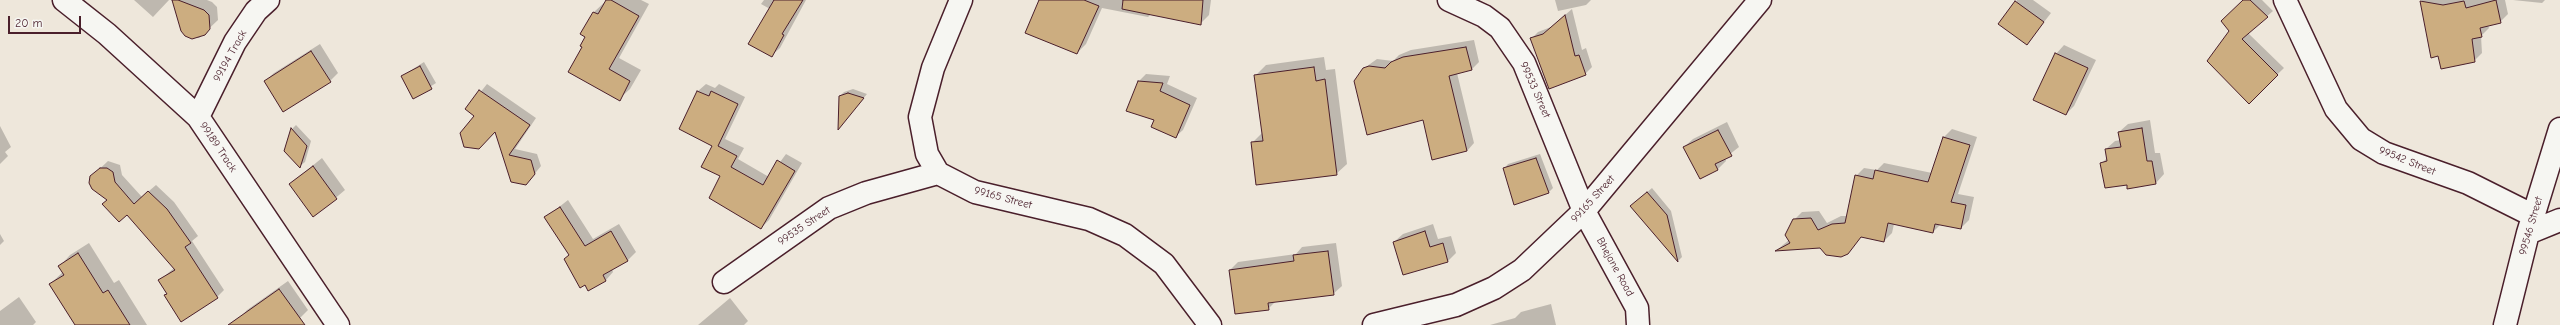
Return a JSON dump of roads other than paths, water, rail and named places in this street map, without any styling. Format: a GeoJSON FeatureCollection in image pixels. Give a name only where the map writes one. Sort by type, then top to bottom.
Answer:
{"type":"FeatureCollection","features":[{"type":"Feature","properties":{"kind":"street","name":"99189 Track"},"geometry":{"type":"LineString","coordinates":[[64,0],[107,34],[198,117],[338,325]]}},
{"type":"Feature","properties":{"kind":"street","name":"99194 Track"},"geometry":{"type":"LineString","coordinates":[[198,117],[235,42],[256,11],[268,0]]}},
{"type":"Feature","properties":{"kind":"street"},"geometry":{"type":"LineString","coordinates":[[938,173],[927,154],[920,117],[933,68],[961,0]]}},
{"type":"Feature","properties":{"kind":"street","name":"99533 Street"},"geometry":{"type":"LineString","coordinates":[[1449,0],[1484,16],[1500,28],[1524,63],[1584,211]]}},
{"type":"Feature","properties":{"kind":"street","name":"99165 Street"},"geometry":{"type":"LineString","coordinates":[[1374,325],[1456,305],[1494,288],[1522,270],[1584,211],[1760,0]]}},
{"type":"Feature","properties":{"kind":"street","name":"99542 Street"},"geometry":{"type":"LineString","coordinates":[[2285,0],[2336,109],[2361,139],[2384,153],[2468,184],[2531,225]]}},
{"type":"Feature","properties":{"kind":"street","name":"99546 Street"},"geometry":{"type":"LineString","coordinates":[[2505,325],[2531,225],[2560,129]]}},
{"type":"Feature","properties":{"kind":"street","name":"99535 Street"},"geometry":{"type":"LineString","coordinates":[[724,282],[829,208],[866,193],[907,184],[938,173]]}},
{"type":"Feature","properties":{"kind":"street","name":"99165 Street"},"geometry":{"type":"LineString","coordinates":[[938,173],[975,192],[1089,219],[1125,235],[1164,264],[1210,325]]}},
{"type":"Feature","properties":{"kind":"street","name":"Bhejane Road"},"geometry":{"type":"LineString","coordinates":[[1584,211],[1637,308],[1638,325]]}},
{"type":"Feature","properties":{"kind":"street"},"geometry":{"type":"LineString","coordinates":[[2531,225],[2560,220]]}}]}
